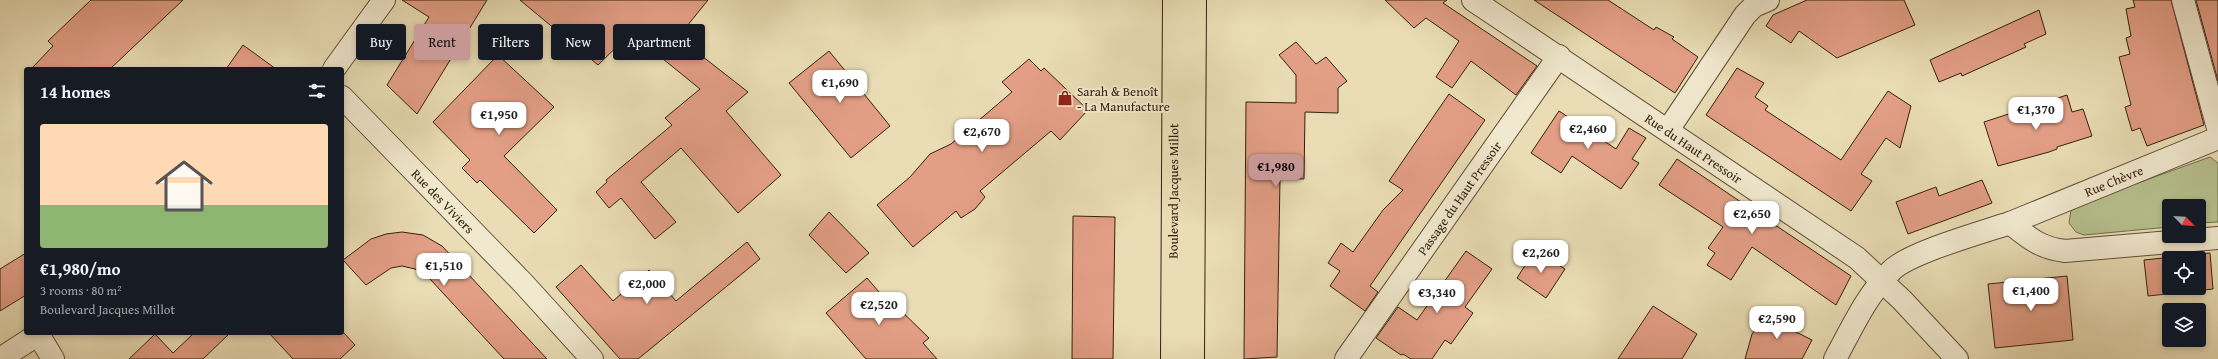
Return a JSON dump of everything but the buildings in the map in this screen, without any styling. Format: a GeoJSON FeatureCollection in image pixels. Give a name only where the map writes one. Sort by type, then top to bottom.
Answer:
{"type":"FeatureCollection","features":[{"type":"Feature","properties":{"kind":"main road","name":"Boulevard Jacques Millot"},"geometry":{"type":"LineString","coordinates":[[1172,359],[1174,0]]}},
{"type":"Feature","properties":{"kind":"main road","name":"Boulevard Jacques Millot"},"geometry":{"type":"LineString","coordinates":[[1193,359],[1195,0]]}},
{"type":"Feature","properties":{"kind":"street"},"geometry":{"type":"LineString","coordinates":[[335,67],[384,0]]}},
{"type":"Feature","properties":{"kind":"street","name":"Rue du Haut Pressoir"},"geometry":{"type":"LineString","coordinates":[[1473,0],[1490,13],[1559,56],[1857,258],[1882,281],[1957,359]]}},
{"type":"Feature","properties":{"kind":"street"},"geometry":{"type":"LineString","coordinates":[[1668,130],[1745,15],[1754,6],[1768,0]]}},
{"type":"Feature","properties":{"kind":"street"},"geometry":{"type":"LineString","coordinates":[[2183,0],[2218,128]]}},
{"type":"Feature","properties":{"kind":"street","name":"Passage du Haut Pressoir"},"geometry":{"type":"LineString","coordinates":[[1346,359],[1559,56]]}},
{"type":"Feature","properties":{"kind":"street","name":"Rue des Viviers"},"geometry":{"type":"LineString","coordinates":[[344,100],[523,283],[592,359]]}},
{"type":"Feature","properties":{"kind":"street","name":"Rue Chèvre"},"geometry":{"type":"LineString","coordinates":[[1835,359],[1868,297],[1896,266],[1919,255],[2010,223],[2218,138]]}},
{"type":"Feature","properties":{"kind":"street"},"geometry":{"type":"LineString","coordinates":[[2010,223],[2035,243],[2049,249],[2066,251],[2218,238]]}},
{"type":"Feature","properties":{"kind":"street"},"geometry":{"type":"LineString","coordinates":[[0,359],[37,335]]}},
{"type":"Feature","properties":{"kind":"street"},"geometry":{"type":"LineString","coordinates":[[40,335],[53,359]]}},
{"type":"Feature","properties":{"kind":"green space"},"geometry":{"type":"Polygon","coordinates":[[[2210,157],[2218,163],[2218,222],[2206,223],[2206,199],[2162,199],[2162,228],[2084,235],[2076,232],[2069,223],[2071,210],[2085,202],[2210,157]]]}},
{"type":"Feature","properties":{"kind":"place","name":"Sarah & Benoît - La Manufacture"},"geometry":{"type":"Point","coordinates":[1065,98]}}]}
